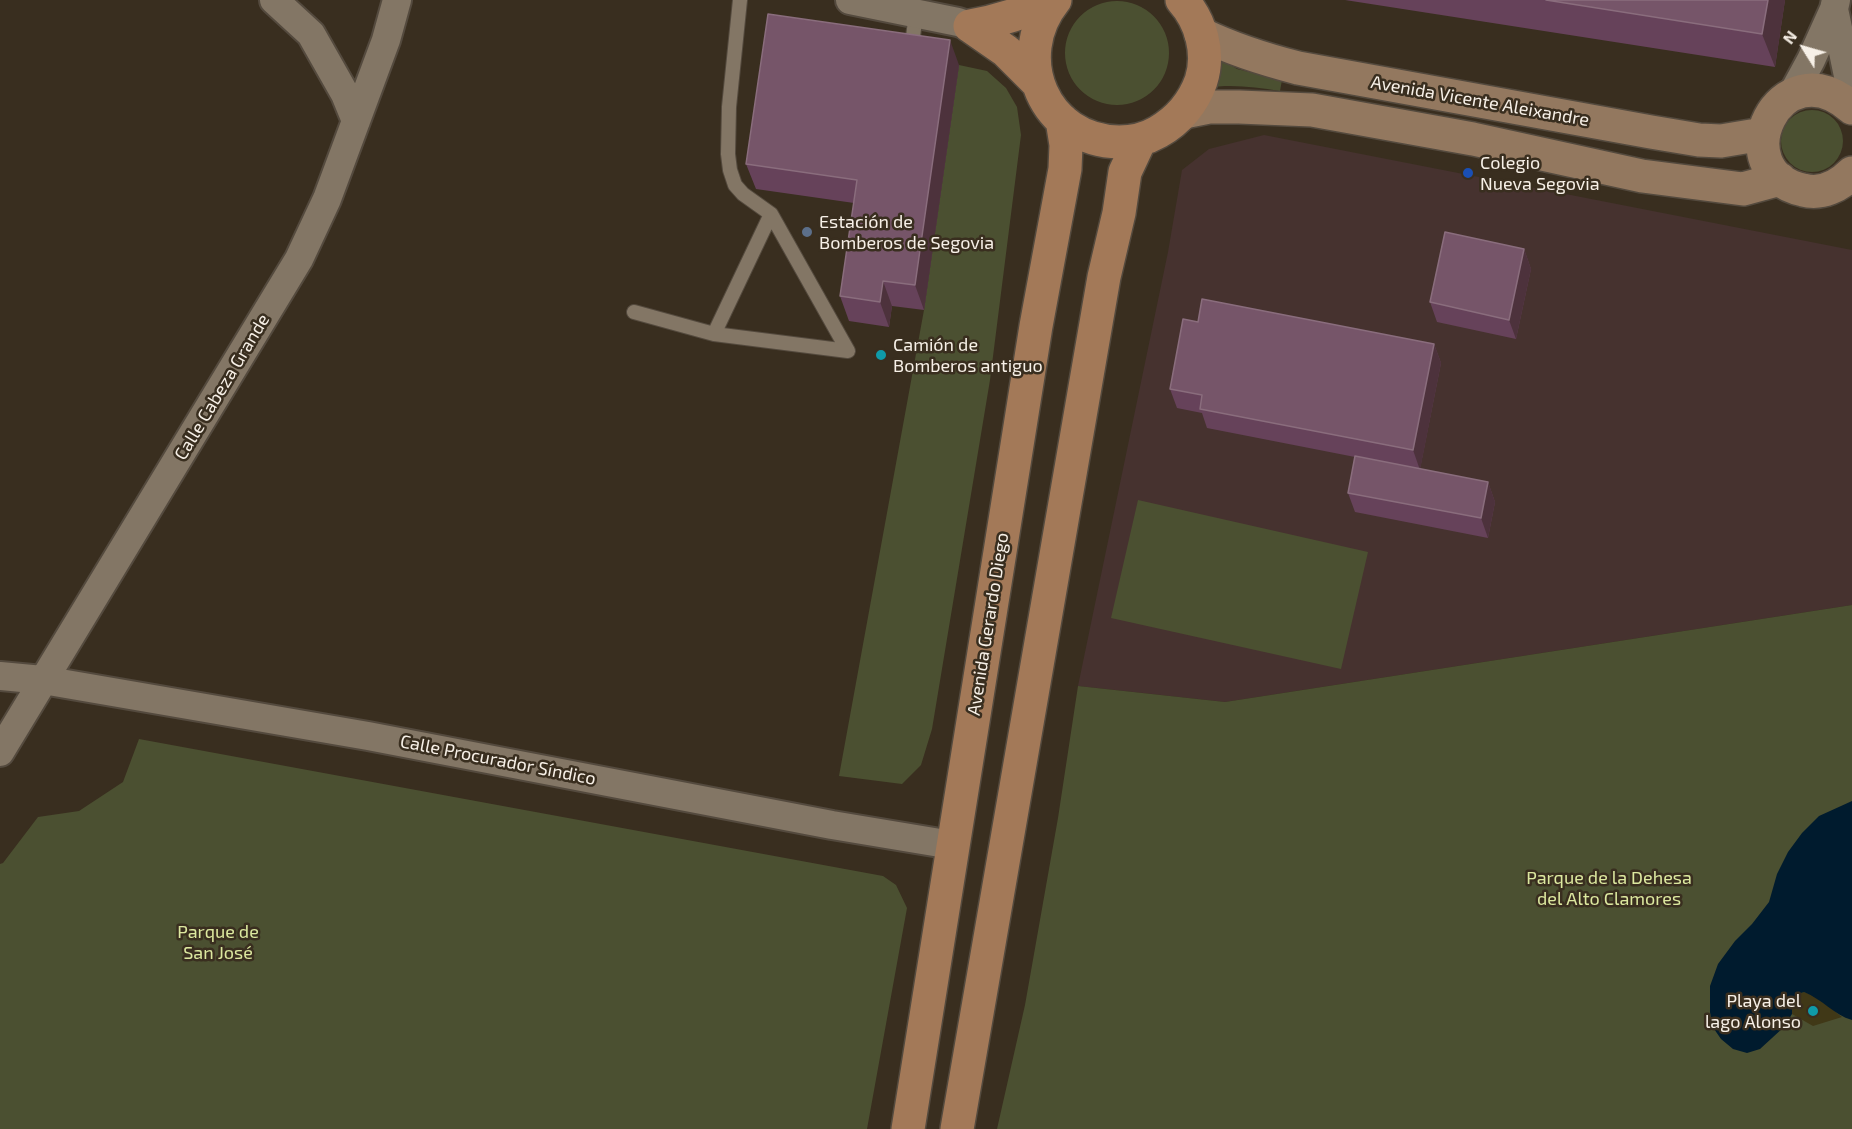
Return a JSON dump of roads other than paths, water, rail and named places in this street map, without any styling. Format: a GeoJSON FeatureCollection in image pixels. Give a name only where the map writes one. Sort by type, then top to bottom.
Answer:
{"type":"FeatureCollection","features":[{"type":"Feature","properties":{"kind":"main road"},"geometry":{"type":"LineString","coordinates":[[970,26],[1029,11],[1050,0]]}},
{"type":"Feature","properties":{"kind":"main road"},"geometry":{"type":"LineString","coordinates":[[1055,0],[1035,37],[1033,60],[1037,82],[1047,103],[1071,128],[1092,138],[1116,142],[1150,137],[1169,126],[1184,112],[1196,95],[1203,75],[1202,34],[1192,11],[1182,0]]}},
{"type":"Feature","properties":{"kind":"main road"},"geometry":{"type":"LineString","coordinates":[[970,26],[1006,51],[1037,82]]}},
{"type":"Feature","properties":{"kind":"main road","name":"Avenida Gerardo Diego"},"geometry":{"type":"LineString","coordinates":[[908,1129],[1036,326],[1065,169],[1066,146],[1062,120]]}},
{"type":"Feature","properties":{"kind":"main road"},"geometry":{"type":"LineString","coordinates":[[957,1129],[1102,287],[1119,213],[1125,172],[1140,140]]}},
{"type":"Feature","properties":{"kind":"street"},"geometry":{"type":"LineString","coordinates":[[274,0],[311,34],[345,94],[356,121]]}},
{"type":"Feature","properties":{"kind":"street","name":"Calle Cabeza Grande"},"geometry":{"type":"LineString","coordinates":[[0,752],[299,259],[327,199],[386,40],[397,0]]}},
{"type":"Feature","properties":{"kind":"street"},"geometry":{"type":"LineString","coordinates":[[850,0],[970,26]]}},
{"type":"Feature","properties":{"kind":"street"},"geometry":{"type":"LineString","coordinates":[[1792,95],[1811,60],[1835,4]]}},
{"type":"Feature","properties":{"kind":"street"},"geometry":{"type":"LineString","coordinates":[[1835,4],[1852,106]]}},
{"type":"Feature","properties":{"kind":"street","name":"Avenida Vicente Aleixandre"},"geometry":{"type":"LineString","coordinates":[[1202,34],[1254,57],[1298,68],[1650,132],[1721,141],[1763,134]]}},
{"type":"Feature","properties":{"kind":"street"},"geometry":{"type":"LineString","coordinates":[[1844,189],[1810,192],[1794,188],[1780,179],[1769,166],[1763,151],[1763,134],[1768,118],[1778,105],[1792,95],[1808,90],[1825,91],[1852,106]]}},
{"type":"Feature","properties":{"kind":"street"},"geometry":{"type":"LineString","coordinates":[[1184,112],[1209,107],[1239,106],[1312,110],[1473,139],[1642,176],[1743,189],[1780,179]]}},
{"type":"Feature","properties":{"kind":"street","name":"Calle Procurador Síndico"},"geometry":{"type":"LineString","coordinates":[[0,676],[43,680],[368,735],[809,820],[952,845]]}},
{"type":"Feature","properties":{"kind":"lane"},"geometry":{"type":"LineString","coordinates":[[634,312],[714,334],[848,351],[771,214],[742,194],[735,185],[729,162],[729,107],[740,0]]}},
{"type":"Feature","properties":{"kind":"lane"},"geometry":{"type":"LineString","coordinates":[[910,58],[916,13]]}},
{"type":"Feature","properties":{"kind":"lane"},"geometry":{"type":"LineString","coordinates":[[1291,110],[1320,125]]}},
{"type":"Feature","properties":{"kind":"lane"},"geometry":{"type":"LineString","coordinates":[[1515,162],[1561,171],[1642,176]]}},
{"type":"Feature","properties":{"kind":"lane"},"geometry":{"type":"LineString","coordinates":[[714,334],[771,214]]}},
{"type":"Feature","properties":{"kind":"water"},"geometry":{"type":"Polygon","coordinates":[[[1852,801],[1852,1020],[1804,992],[1792,1000],[1792,1014],[1784,1027],[1760,1049],[1747,1053],[1733,1049],[1721,1039],[1712,1026],[1710,986],[1718,964],[1769,902],[1777,874],[1788,852],[1802,833],[1819,816],[1852,801]]]}},
{"type":"Feature","properties":{"kind":"place","name":"Colegio Nueva Segovia"},"geometry":{"type":"Point","coordinates":[1468,173]}},
{"type":"Feature","properties":{"kind":"place","name":"Estación de Bomberos de Segovia"},"geometry":{"type":"Point","coordinates":[807,232]}},
{"type":"Feature","properties":{"kind":"place","name":"Camión de Bomberos antiguo"},"geometry":{"type":"Point","coordinates":[881,355]}},
{"type":"Feature","properties":{"kind":"place","name":"Playa del lago Alonso"},"geometry":{"type":"Point","coordinates":[1813,1011]}},
{"type":"Feature","properties":{"kind":"park label","name":"Parque de la Dehesa del Alto Clamores"},"geometry":{"type":"Point","coordinates":[1609,888]}},
{"type":"Feature","properties":{"kind":"park label","name":"Parque de San José"},"geometry":{"type":"Point","coordinates":[218,942]}}]}
